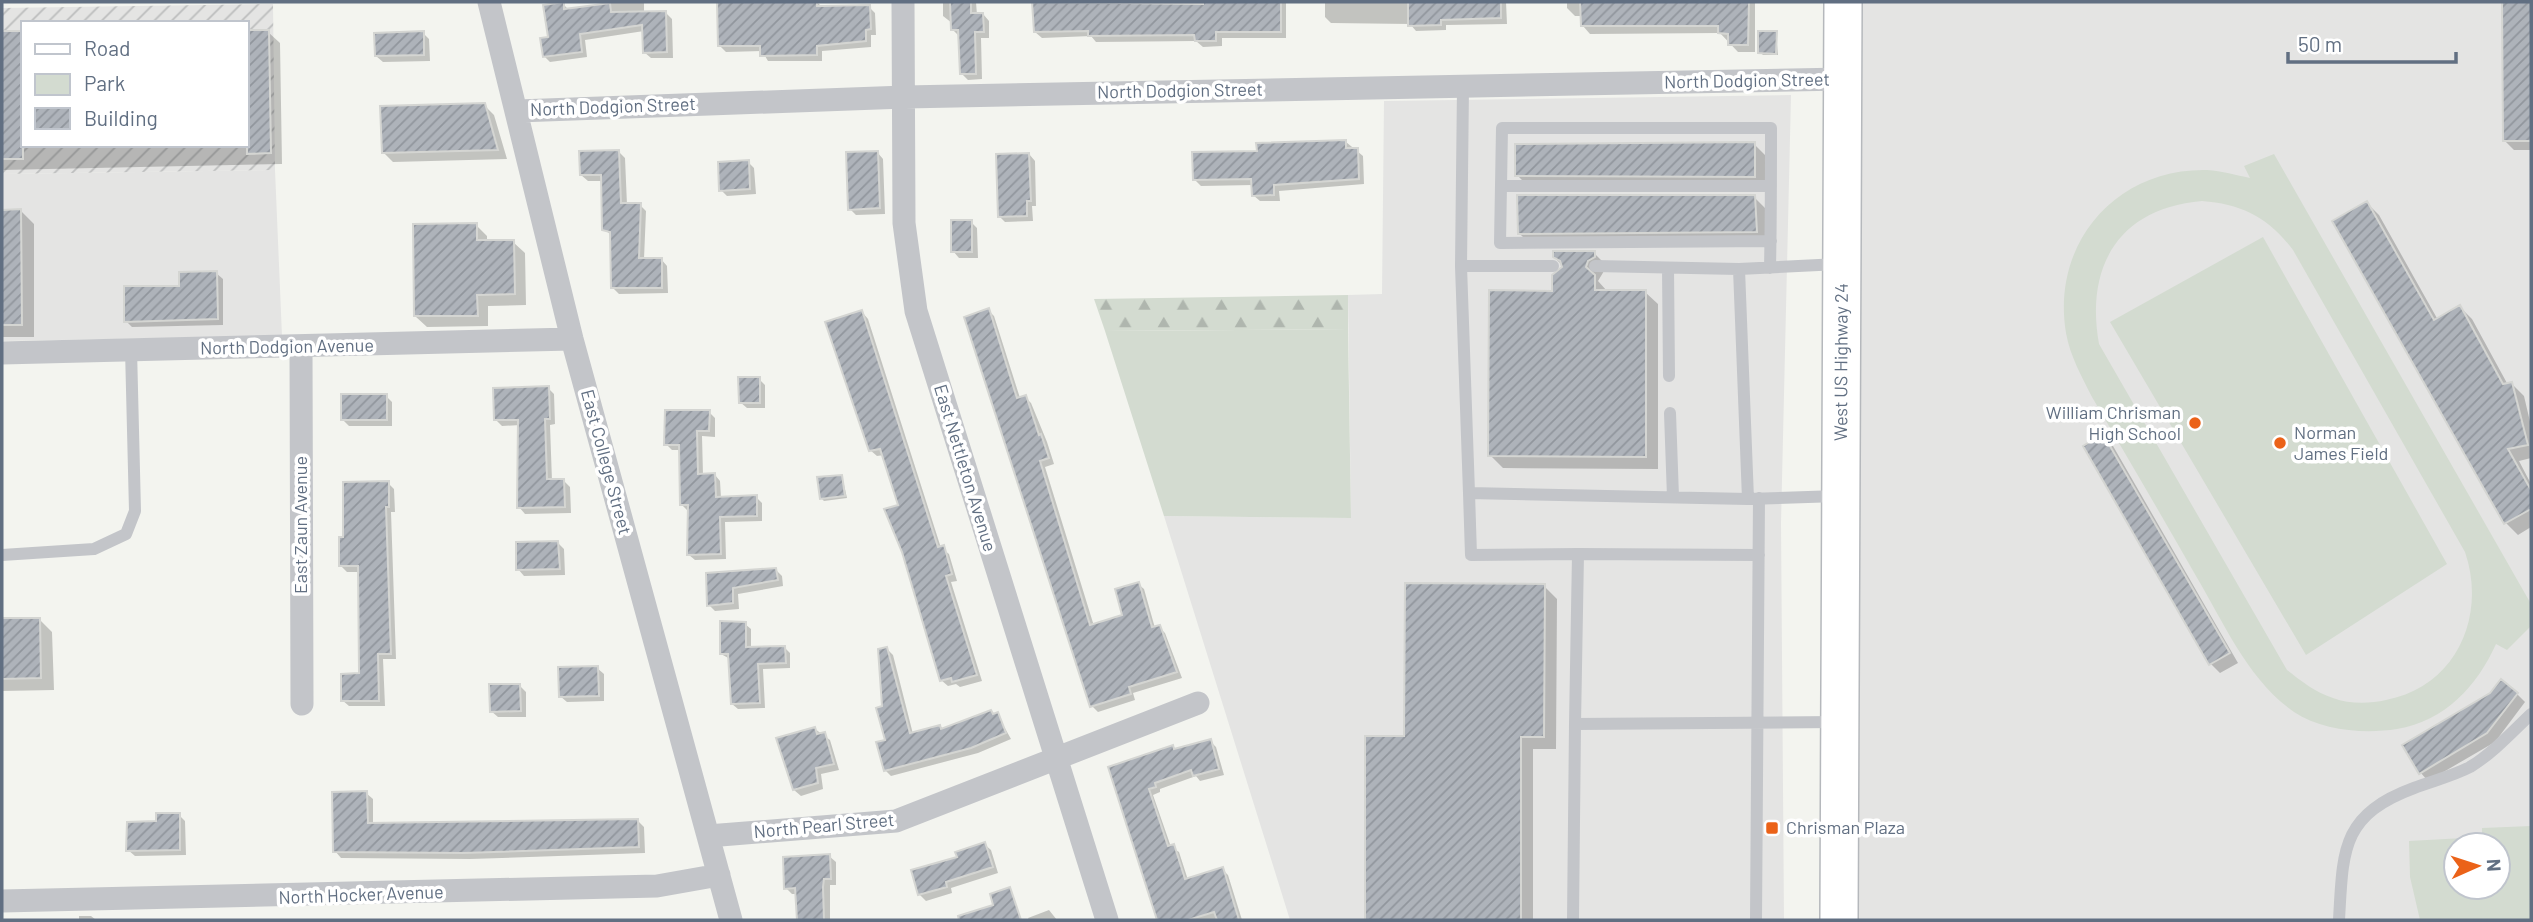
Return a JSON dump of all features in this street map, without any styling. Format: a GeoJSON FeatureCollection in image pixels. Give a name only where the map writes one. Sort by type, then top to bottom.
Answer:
{"type":"FeatureCollection","features":[{"type":"Feature","properties":{"kind":"main road","name":"West US Highway 24"},"geometry":{"type":"LineString","coordinates":[[1839,920],[1843,2]]}},
{"type":"Feature","properties":{"kind":"street","name":"East College Street"},"geometry":{"type":"LineString","coordinates":[[489,2],[572,339],[731,920]]}},
{"type":"Feature","properties":{"kind":"street","name":"East Nettleton Avenue"},"geometry":{"type":"LineString","coordinates":[[903,2],[904,223],[916,311],[1107,920]]}},
{"type":"Feature","properties":{"kind":"street","name":"North Dodgion Street"},"geometry":{"type":"LineString","coordinates":[[518,111],[905,97],[1843,79]]}},
{"type":"Feature","properties":{"kind":"street","name":"North Dodgion Avenue"},"geometry":{"type":"LineString","coordinates":[[2,353],[572,339]]}},
{"type":"Feature","properties":{"kind":"street","name":"East Zaun Avenue"},"geometry":{"type":"LineString","coordinates":[[301,347],[302,704]]}},
{"type":"Feature","properties":{"kind":"street","name":"North Pearl Street"},"geometry":{"type":"LineString","coordinates":[[708,836],[896,821],[1198,703]]}},
{"type":"Feature","properties":{"kind":"street","name":"North Hocker Avenue"},"geometry":{"type":"LineString","coordinates":[[2,901],[643,887],[719,874]]}},
{"type":"Feature","properties":{"kind":"lane"},"geometry":{"type":"LineString","coordinates":[[1463,86],[1461,265],[1471,555],[1759,555]]}},
{"type":"Feature","properties":{"kind":"lane"},"geometry":{"type":"LineString","coordinates":[[1770,241],[1500,243],[1502,128],[1771,128],[1770,268]]}},
{"type":"Feature","properties":{"kind":"lane"},"geometry":{"type":"LineString","coordinates":[[1502,186],[1771,186]]}},
{"type":"Feature","properties":{"kind":"lane"},"geometry":{"type":"LineString","coordinates":[[1595,266],[1739,269],[1841,264]]}},
{"type":"Feature","properties":{"kind":"lane"},"geometry":{"type":"LineString","coordinates":[[1461,265],[1553,266]]}},
{"type":"Feature","properties":{"kind":"lane"},"geometry":{"type":"LineString","coordinates":[[1668,268],[1670,376]]}},
{"type":"Feature","properties":{"kind":"lane"},"geometry":{"type":"LineString","coordinates":[[1739,269],[1759,555],[1756,920]]}},
{"type":"Feature","properties":{"kind":"lane"},"geometry":{"type":"LineString","coordinates":[[2,555],[94,549],[126,534],[135,510],[131,349]]}},
{"type":"Feature","properties":{"kind":"lane"},"geometry":{"type":"LineString","coordinates":[[1670,413],[1673,497]]}},
{"type":"Feature","properties":{"kind":"lane"},"geometry":{"type":"LineString","coordinates":[[1469,493],[1753,499],[1839,496]]}},
{"type":"Feature","properties":{"kind":"lane"},"geometry":{"type":"LineString","coordinates":[[1573,920],[1578,554]]}},
{"type":"Feature","properties":{"kind":"lane"},"geometry":{"type":"LineString","coordinates":[[2339,920],[2344,852],[2367,811],[2392,796],[2469,768],[2492,752],[2531,714]]}},
{"type":"Feature","properties":{"kind":"lane"},"geometry":{"type":"LineString","coordinates":[[1575,723],[1839,722]]}},
{"type":"Feature","properties":{"kind":"shaded area","name":"William Chrisman High School"},"geometry":{"type":"Polygon","coordinates":[[[1862,2],[2531,2],[2531,920],[1855,920],[1862,2]]]}},
{"type":"Feature","properties":{"kind":"shaded area"},"geometry":{"type":"Polygon","coordinates":[[[273,4],[275,170],[2,174],[2,8],[273,4]]]}},
{"type":"Feature","properties":{"kind":"shaded area"},"geometry":{"type":"Polygon","coordinates":[[[1791,95],[1781,523],[1784,920],[1290,920],[1164,516],[1351,518],[1348,295],[1382,294],[1384,101],[1791,95]]]}},
{"type":"Feature","properties":{"kind":"shaded area"},"geometry":{"type":"Polygon","coordinates":[[[275,170],[282,336],[2,341],[2,174],[275,170]]]}},
{"type":"Feature","properties":{"kind":"green space"},"geometry":{"type":"Polygon","coordinates":[[[2274,154],[2531,604],[2531,626],[2507,650],[2496,644],[2479,674],[2457,699],[2444,710],[2414,725],[2371,731],[2330,727],[2294,712],[2263,684],[2227,631],[2092,397],[2070,350],[2064,300],[2069,269],[2080,241],[2097,217],[2118,197],[2144,182],[2174,173],[2207,170],[2250,178],[2244,166],[2274,154]],[[2202,201],[2173,206],[2149,215],[2129,229],[2114,246],[2104,266],[2098,290],[2096,316],[2099,344],[2287,670],[2320,693],[2346,701],[2379,701],[2410,693],[2431,680],[2448,664],[2460,645],[2468,624],[2472,600],[2471,576],[2465,552],[2293,250],[2264,221],[2242,209],[2202,201]]]}},
{"type":"Feature","properties":{"kind":"green space","name":"Norman James Field"},"geometry":{"type":"Polygon","coordinates":[[[2263,237],[2447,564],[2306,655],[2110,322],[2263,237]]]}},
{"type":"Feature","properties":{"kind":"green space"},"geometry":{"type":"Polygon","coordinates":[[[1348,295],[1348,329],[1105,331],[1094,299],[1348,295]]]}},
{"type":"Feature","properties":{"kind":"green space"},"geometry":{"type":"Polygon","coordinates":[[[1348,329],[1351,518],[1164,516],[1105,331],[1348,329]]]}},
{"type":"Feature","properties":{"kind":"green space"},"geometry":{"type":"Polygon","coordinates":[[[2531,826],[2531,920],[2420,920],[2410,877],[2409,841],[2442,839],[2442,901],[2512,901],[2512,831],[2482,831],[2482,828],[2531,826]]]}},
{"type":"Feature","properties":{"kind":"building"},"geometry":{"type":"Polygon","coordinates":[[[564,2],[564,9],[610,3],[611,12],[666,11],[667,52],[643,53],[642,25],[580,34],[582,52],[543,57],[540,38],[548,37],[543,5],[564,2]]]}},
{"type":"Feature","properties":{"kind":"building"},"geometry":{"type":"Polygon","coordinates":[[[717,2],[870,5],[871,29],[866,30],[866,41],[817,46],[817,55],[760,56],[760,46],[718,46],[717,2]]]}},
{"type":"Feature","properties":{"kind":"building"},"geometry":{"type":"Polygon","coordinates":[[[950,2],[971,2],[971,13],[983,13],[984,32],[975,32],[976,74],[960,74],[958,30],[951,30],[950,2]]]}},
{"type":"Feature","properties":{"kind":"building"},"geometry":{"type":"Polygon","coordinates":[[[1032,2],[1281,2],[1281,32],[1216,32],[1216,41],[1195,41],[1194,35],[1088,36],[1088,31],[1034,32],[1032,2]]]}},
{"type":"Feature","properties":{"kind":"building"},"geometry":{"type":"Polygon","coordinates":[[[1408,2],[1501,2],[1501,18],[1441,20],[1441,25],[1408,26],[1408,2]]]}},
{"type":"Feature","properties":{"kind":"building"},"geometry":{"type":"Polygon","coordinates":[[[1580,2],[1749,2],[1748,45],[1728,45],[1728,34],[1718,33],[1718,26],[1581,26],[1580,2]]]}},
{"type":"Feature","properties":{"kind":"building"},"geometry":{"type":"Polygon","coordinates":[[[2502,2],[2531,2],[2531,141],[2503,141],[2502,2]]]}},
{"type":"Feature","properties":{"kind":"building"},"geometry":{"type":"Polygon","coordinates":[[[248,30],[269,30],[271,153],[247,154],[248,30]]]}},
{"type":"Feature","properties":{"kind":"building"},"geometry":{"type":"Polygon","coordinates":[[[2,31],[21,31],[23,159],[2,159],[2,31]]]}},
{"type":"Feature","properties":{"kind":"building"},"geometry":{"type":"Polygon","coordinates":[[[424,31],[424,55],[375,56],[374,33],[424,31]]]}},
{"type":"Feature","properties":{"kind":"building"},"geometry":{"type":"Polygon","coordinates":[[[1758,31],[1777,31],[1776,54],[1758,53],[1758,31]]]}},
{"type":"Feature","properties":{"kind":"building"},"geometry":{"type":"Polygon","coordinates":[[[485,103],[498,150],[382,153],[380,106],[485,103]]]}},
{"type":"Feature","properties":{"kind":"building"},"geometry":{"type":"Polygon","coordinates":[[[1346,140],[1346,148],[1358,148],[1359,179],[1274,185],[1274,195],[1252,196],[1251,179],[1193,180],[1192,152],[1257,151],[1256,143],[1346,140]]]}},
{"type":"Feature","properties":{"kind":"building"},"geometry":{"type":"Polygon","coordinates":[[[1755,142],[1755,177],[1515,176],[1515,144],[1755,142]]]}},
{"type":"Feature","properties":{"kind":"building"},"geometry":{"type":"Polygon","coordinates":[[[619,150],[621,203],[641,203],[639,258],[662,258],[662,288],[611,288],[610,232],[602,230],[601,175],[580,175],[579,151],[619,150]]]}},
{"type":"Feature","properties":{"kind":"building"},"geometry":{"type":"Polygon","coordinates":[[[878,151],[880,208],[848,210],[846,152],[878,151]]]}},
{"type":"Feature","properties":{"kind":"building"},"geometry":{"type":"Polygon","coordinates":[[[1029,153],[1031,201],[1027,201],[1027,216],[998,217],[996,154],[1029,153]]]}},
{"type":"Feature","properties":{"kind":"building"},"geometry":{"type":"Polygon","coordinates":[[[749,160],[750,189],[719,191],[718,162],[749,160]]]}},
{"type":"Feature","properties":{"kind":"building"},"geometry":{"type":"Polygon","coordinates":[[[1517,195],[1755,195],[1757,232],[1518,234],[1517,195]]]}},
{"type":"Feature","properties":{"kind":"building"},"geometry":{"type":"Polygon","coordinates":[[[2367,201],[2434,320],[2460,305],[2503,384],[2512,382],[2528,445],[2508,449],[2531,490],[2531,509],[2504,524],[2332,221],[2367,201]]]}},
{"type":"Feature","properties":{"kind":"building"},"geometry":{"type":"Polygon","coordinates":[[[21,209],[22,325],[2,325],[2,210],[21,209]]]}},
{"type":"Feature","properties":{"kind":"building"},"geometry":{"type":"Polygon","coordinates":[[[951,220],[972,220],[972,252],[951,252],[951,220]]]}},
{"type":"Feature","properties":{"kind":"building"},"geometry":{"type":"Polygon","coordinates":[[[477,223],[477,240],[514,240],[515,294],[477,295],[478,316],[414,316],[413,224],[477,223]]]}},
{"type":"Feature","properties":{"kind":"building"},"geometry":{"type":"Polygon","coordinates":[[[1553,251],[1595,251],[1595,257],[1588,261],[1586,267],[1595,275],[1595,290],[1646,290],[1646,457],[1488,456],[1489,290],[1552,291],[1552,275],[1562,267],[1560,261],[1553,257],[1553,251]]]}},
{"type":"Feature","properties":{"kind":"building"},"geometry":{"type":"Polygon","coordinates":[[[217,271],[218,319],[124,322],[124,286],[179,286],[179,272],[217,271]]]}},
{"type":"Feature","properties":{"kind":"building"},"geometry":{"type":"Polygon","coordinates":[[[989,308],[1017,398],[1026,395],[1049,458],[1040,461],[1090,625],[1122,615],[1115,589],[1139,582],[1152,627],[1160,625],[1177,672],[1129,687],[1131,694],[1090,707],[964,317],[989,308]]]}},
{"type":"Feature","properties":{"kind":"building"},"geometry":{"type":"Polygon","coordinates":[[[862,310],[938,547],[944,545],[952,574],[946,576],[977,675],[952,682],[951,678],[940,681],[902,552],[884,509],[898,505],[880,449],[869,451],[825,322],[862,310]]]}},
{"type":"Feature","properties":{"kind":"building"},"geometry":{"type":"Polygon","coordinates":[[[738,377],[760,377],[760,403],[739,403],[738,377]]]}},
{"type":"Feature","properties":{"kind":"building"},"geometry":{"type":"Polygon","coordinates":[[[549,386],[550,419],[545,419],[547,479],[564,479],[565,507],[517,508],[518,420],[494,420],[493,388],[549,386]]]}},
{"type":"Feature","properties":{"kind":"building"},"geometry":{"type":"Polygon","coordinates":[[[341,394],[387,394],[387,420],[341,420],[341,394]]]}},
{"type":"Feature","properties":{"kind":"building"},"geometry":{"type":"Polygon","coordinates":[[[665,410],[710,410],[709,431],[697,431],[698,474],[715,473],[716,497],[757,495],[757,516],[720,517],[721,554],[687,555],[688,505],[680,505],[679,445],[664,445],[665,410]]]}},
{"type":"Feature","properties":{"kind":"building"},"geometry":{"type":"Polygon","coordinates":[[[2103,434],[2230,653],[2209,665],[2083,446],[2103,434]]]}},
{"type":"Feature","properties":{"kind":"building"},"geometry":{"type":"Polygon","coordinates":[[[842,475],[845,496],[820,499],[817,477],[842,475]]]}},
{"type":"Feature","properties":{"kind":"building"},"geometry":{"type":"Polygon","coordinates":[[[389,481],[389,507],[386,507],[391,654],[378,654],[379,701],[341,701],[341,674],[359,673],[358,566],[339,566],[339,537],[343,537],[343,482],[389,481]]]}},
{"type":"Feature","properties":{"kind":"building"},"geometry":{"type":"Polygon","coordinates":[[[558,541],[560,569],[516,570],[516,542],[558,541]]]}},
{"type":"Feature","properties":{"kind":"building"},"geometry":{"type":"Polygon","coordinates":[[[776,568],[778,580],[733,588],[733,603],[707,606],[706,573],[776,568]]]}},
{"type":"Feature","properties":{"kind":"building"},"geometry":{"type":"Polygon","coordinates":[[[1405,583],[1545,584],[1544,737],[1521,737],[1521,920],[1365,920],[1365,736],[1404,736],[1405,583]]]}},
{"type":"Feature","properties":{"kind":"building"},"geometry":{"type":"Polygon","coordinates":[[[2,618],[40,618],[41,678],[2,679],[2,618]]]}},
{"type":"Feature","properties":{"kind":"building"},"geometry":{"type":"Polygon","coordinates":[[[720,621],[746,622],[746,647],[785,646],[786,663],[758,664],[760,703],[731,704],[728,654],[720,654],[720,621]]]}},
{"type":"Feature","properties":{"kind":"building"},"geometry":{"type":"Polygon","coordinates":[[[887,647],[910,733],[940,725],[941,729],[991,710],[993,714],[998,712],[1006,733],[971,748],[884,771],[876,742],[885,740],[876,708],[882,706],[878,649],[887,647]]]}},
{"type":"Feature","properties":{"kind":"building"},"geometry":{"type":"Polygon","coordinates":[[[598,666],[599,696],[559,697],[558,667],[598,666]]]}},
{"type":"Feature","properties":{"kind":"building"},"geometry":{"type":"Polygon","coordinates":[[[2501,679],[2518,693],[2487,733],[2419,774],[2402,745],[2490,693],[2501,679]]]}},
{"type":"Feature","properties":{"kind":"building"},"geometry":{"type":"Polygon","coordinates":[[[489,684],[520,684],[521,711],[490,712],[489,684]]]}},
{"type":"Feature","properties":{"kind":"building"},"geometry":{"type":"Polygon","coordinates":[[[815,727],[817,734],[825,732],[834,764],[816,768],[818,783],[793,790],[776,738],[815,727]]]}},
{"type":"Feature","properties":{"kind":"building"},"geometry":{"type":"Polygon","coordinates":[[[1211,739],[1219,769],[1193,776],[1191,770],[1155,783],[1156,787],[1149,789],[1168,846],[1174,844],[1185,879],[1223,867],[1239,920],[1217,920],[1214,912],[1188,920],[1157,920],[1108,767],[1173,745],[1174,749],[1211,739]]]}},
{"type":"Feature","properties":{"kind":"building"},"geometry":{"type":"Polygon","coordinates":[[[367,791],[368,823],[638,819],[639,847],[463,853],[333,852],[332,792],[367,791]]]}},
{"type":"Feature","properties":{"kind":"building"},"geometry":{"type":"Polygon","coordinates":[[[156,813],[180,813],[180,850],[126,851],[127,822],[156,821],[156,813]]]}},
{"type":"Feature","properties":{"kind":"building"},"geometry":{"type":"Polygon","coordinates":[[[985,842],[993,867],[946,882],[947,887],[918,895],[911,870],[957,857],[955,852],[985,842]]]}},
{"type":"Feature","properties":{"kind":"building"},"geometry":{"type":"Polygon","coordinates":[[[830,854],[831,879],[824,879],[823,887],[824,920],[797,920],[795,888],[784,889],[783,857],[830,854]]]}},
{"type":"Feature","properties":{"kind":"building"},"geometry":{"type":"Polygon","coordinates":[[[1010,887],[1021,920],[959,920],[958,916],[993,905],[990,894],[1010,887]]]}},
{"type":"Feature","properties":{"kind":"place","name":"William Chrisman High School"},"geometry":{"type":"Point","coordinates":[2195,423]}},
{"type":"Feature","properties":{"kind":"place","name":"Norman James Field"},"geometry":{"type":"Point","coordinates":[2280,443]}},
{"type":"Feature","properties":{"kind":"place","name":"Chrisman Plaza"},"geometry":{"type":"Point","coordinates":[1772,828]}}]}
